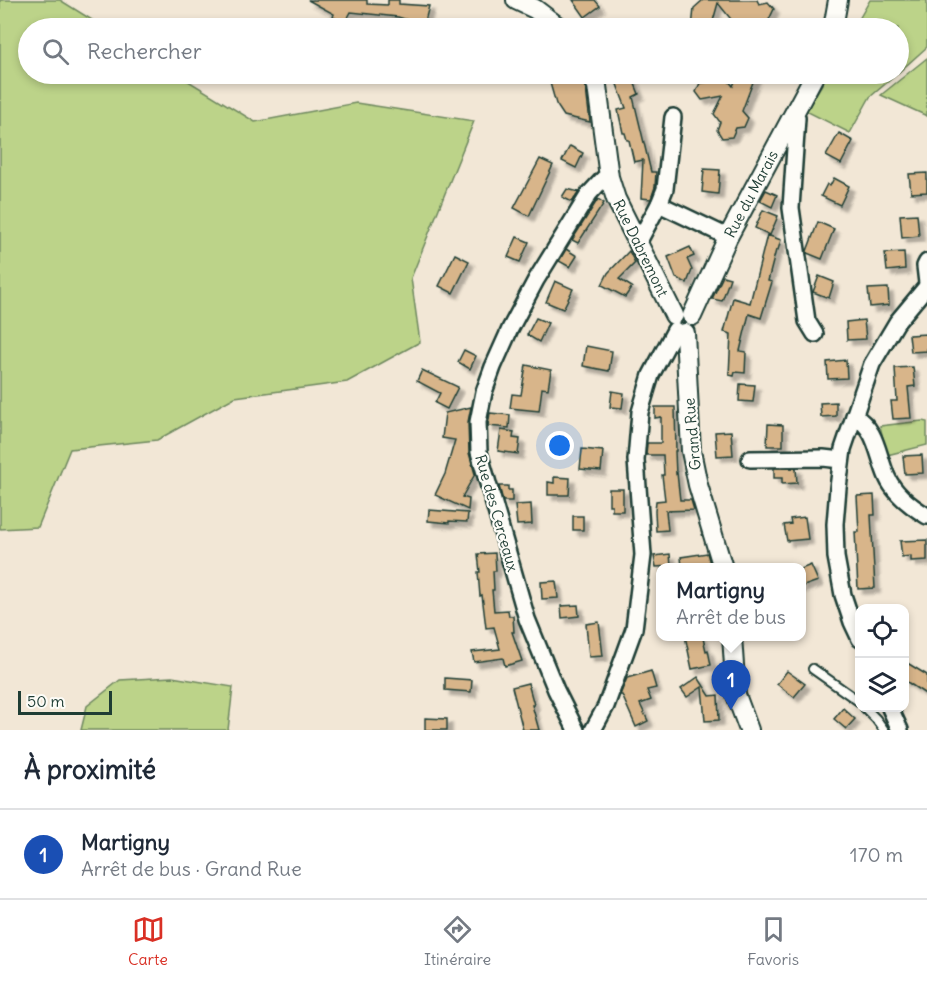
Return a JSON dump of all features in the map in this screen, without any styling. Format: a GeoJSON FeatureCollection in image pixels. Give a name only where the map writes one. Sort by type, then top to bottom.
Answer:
{"type":"FeatureCollection","features":[{"type":"Feature","properties":{"kind":"street"},"geometry":{"type":"LineString","coordinates":[[516,0],[535,9],[547,18]]}},
{"type":"Feature","properties":{"kind":"street","name":"Rue Dabremont"},"geometry":{"type":"LineString","coordinates":[[596,84],[609,177],[616,199],[682,324]]}},
{"type":"Feature","properties":{"kind":"street","name":"Rue du Marais"},"geometry":{"type":"LineString","coordinates":[[682,324],[810,84]]}},
{"type":"Feature","properties":{"kind":"street"},"geometry":{"type":"LineString","coordinates":[[795,112],[797,118],[791,208],[807,321],[815,334]]}},
{"type":"Feature","properties":{"kind":"street"},"geometry":{"type":"LineString","coordinates":[[638,243],[665,189],[673,117]]}},
{"type":"Feature","properties":{"kind":"street","name":"Rue des Cerceaux"},"geometry":{"type":"LineString","coordinates":[[576,730],[556,690],[527,619],[479,453],[478,422],[484,392],[493,367],[536,280],[589,194],[603,179],[609,177]]}},
{"type":"Feature","properties":{"kind":"street"},"geometry":{"type":"LineString","coordinates":[[659,204],[728,237]]}},
{"type":"Feature","properties":{"kind":"street"},"geometry":{"type":"LineString","coordinates":[[855,628],[843,595],[836,557],[835,524],[841,460],[872,364],[897,322],[927,284],[925,266],[927,262]]}},
{"type":"Feature","properties":{"kind":"street"},"geometry":{"type":"LineString","coordinates":[[593,730],[606,706],[634,629],[643,555],[636,460],[640,412],[651,375],[682,324]]}},
{"type":"Feature","properties":{"kind":"street","name":"Grand Rue"},"geometry":{"type":"LineString","coordinates":[[682,324],[691,451],[698,484],[722,563]]}},
{"type":"Feature","properties":{"kind":"street"},"geometry":{"type":"LineString","coordinates":[[854,417],[867,425],[888,479],[898,492],[927,516]]}},
{"type":"Feature","properties":{"kind":"street"},"geometry":{"type":"LineString","coordinates":[[750,459],[823,458],[841,460]]}},
{"type":"Feature","properties":{"kind":"street"},"geometry":{"type":"LineString","coordinates":[[732,641],[736,695],[743,728]]}},
{"type":"Feature","properties":{"kind":"street"},"geometry":{"type":"LineString","coordinates":[[892,712],[900,730]]}},
{"type":"Feature","properties":{"kind":"lane"},"geometry":{"type":"LineString","coordinates":[[813,669],[855,698]]}},
{"type":"Feature","properties":{"kind":"lane"},"geometry":{"type":"LineString","coordinates":[[869,712],[884,730]]}},
{"type":"Feature","properties":{"kind":"green space"},"geometry":{"type":"Polygon","coordinates":[[[0,0],[60,0],[89,18],[18,18],[18,84],[193,84],[255,122],[356,103],[474,121],[411,278],[420,342],[347,382],[235,397],[157,440],[70,449],[38,527],[0,529],[0,0]]]}},
{"type":"Feature","properties":{"kind":"green space"},"geometry":{"type":"Polygon","coordinates":[[[870,0],[927,0],[927,47],[909,63],[909,18],[860,18],[870,0]]]}},
{"type":"Feature","properties":{"kind":"green space"},"geometry":{"type":"Polygon","coordinates":[[[927,58],[927,116],[881,95],[895,84],[909,84],[909,72],[927,58]]]}},
{"type":"Feature","properties":{"kind":"green space"},"geometry":{"type":"Polygon","coordinates":[[[822,84],[885,84],[870,97],[850,133],[806,111],[822,84]]]}},
{"type":"Feature","properties":{"kind":"green space"},"geometry":{"type":"Polygon","coordinates":[[[927,422],[927,445],[887,455],[880,426],[927,422]]]}},
{"type":"Feature","properties":{"kind":"green space"},"geometry":{"type":"Polygon","coordinates":[[[172,677],[233,687],[228,730],[81,730],[87,706],[120,680],[172,677]]]}},
{"type":"Feature","properties":{"kind":"building"},"geometry":{"type":"Polygon","coordinates":[[[308,0],[367,0],[367,4],[388,5],[388,0],[399,0],[399,4],[429,6],[426,18],[401,18],[351,12],[348,18],[335,18],[334,14],[308,0]]]}},
{"type":"Feature","properties":{"kind":"building"},"geometry":{"type":"Polygon","coordinates":[[[573,0],[595,0],[600,6],[585,17],[573,0]]]}},
{"type":"Feature","properties":{"kind":"building"},"geometry":{"type":"Polygon","coordinates":[[[703,0],[757,0],[759,4],[768,2],[774,9],[770,18],[730,18],[718,3],[714,18],[693,18],[694,8],[703,0]]]}},
{"type":"Feature","properties":{"kind":"building"},"geometry":{"type":"Polygon","coordinates":[[[550,84],[584,84],[590,122],[564,116],[556,104],[550,84]]]}},
{"type":"Feature","properties":{"kind":"building"},"geometry":{"type":"Polygon","coordinates":[[[617,84],[635,84],[639,94],[633,97],[651,172],[656,172],[651,199],[641,198],[643,160],[634,162],[629,140],[623,133],[618,110],[626,108],[617,84]]]}},
{"type":"Feature","properties":{"kind":"building"},"geometry":{"type":"Polygon","coordinates":[[[700,84],[731,84],[733,86],[734,84],[752,84],[742,111],[748,118],[744,127],[736,128],[732,137],[722,138],[717,130],[720,122],[714,114],[723,96],[702,100],[696,92],[700,84]]]}},
{"type":"Feature","properties":{"kind":"building"},"geometry":{"type":"Polygon","coordinates":[[[839,133],[853,141],[841,164],[826,156],[839,133]]]}},
{"type":"Feature","properties":{"kind":"building"},"geometry":{"type":"Polygon","coordinates":[[[570,146],[583,153],[576,168],[562,161],[570,146]]]}},
{"type":"Feature","properties":{"kind":"building"},"geometry":{"type":"Polygon","coordinates":[[[540,159],[553,165],[529,216],[514,208],[540,159]]]}},
{"type":"Feature","properties":{"kind":"building"},"geometry":{"type":"Polygon","coordinates":[[[704,169],[720,170],[718,194],[702,192],[704,169]]]}},
{"type":"Feature","properties":{"kind":"building"},"geometry":{"type":"Polygon","coordinates":[[[927,173],[927,192],[911,193],[909,174],[927,173]]]}},
{"type":"Feature","properties":{"kind":"building"},"geometry":{"type":"Polygon","coordinates":[[[834,178],[849,186],[840,205],[821,196],[827,184],[830,186],[834,178]]]}},
{"type":"Feature","properties":{"kind":"building"},"geometry":{"type":"Polygon","coordinates":[[[567,189],[579,192],[572,202],[562,197],[567,189]]]}},
{"type":"Feature","properties":{"kind":"building"},"geometry":{"type":"Polygon","coordinates":[[[766,190],[777,195],[772,207],[760,201],[766,190]]]}},
{"type":"Feature","properties":{"kind":"building"},"geometry":{"type":"Polygon","coordinates":[[[598,199],[604,203],[578,243],[572,240],[598,199]]]}},
{"type":"Feature","properties":{"kind":"building"},"geometry":{"type":"Polygon","coordinates":[[[763,210],[778,216],[770,235],[755,228],[763,210]]]}},
{"type":"Feature","properties":{"kind":"building"},"geometry":{"type":"Polygon","coordinates":[[[917,214],[919,236],[902,238],[900,215],[917,214]]]}},
{"type":"Feature","properties":{"kind":"building"},"geometry":{"type":"Polygon","coordinates":[[[818,222],[834,229],[822,259],[807,253],[818,222]]]}},
{"type":"Feature","properties":{"kind":"building"},"geometry":{"type":"Polygon","coordinates":[[[767,235],[781,240],[768,281],[772,282],[761,318],[749,314],[740,351],[746,352],[745,373],[735,372],[734,376],[729,375],[731,334],[724,332],[733,298],[750,303],[767,235]]]}},
{"type":"Feature","properties":{"kind":"building"},"geometry":{"type":"Polygon","coordinates":[[[517,237],[529,242],[520,262],[508,257],[517,237]]]}},
{"type":"Feature","properties":{"kind":"building"},"geometry":{"type":"Polygon","coordinates":[[[690,247],[694,256],[687,259],[692,270],[687,283],[676,278],[668,257],[690,247]]]}},
{"type":"Feature","properties":{"kind":"building"},"geometry":{"type":"Polygon","coordinates":[[[566,249],[577,256],[570,267],[559,261],[566,249]]]}},
{"type":"Feature","properties":{"kind":"building"},"geometry":{"type":"Polygon","coordinates":[[[629,251],[635,263],[619,279],[632,287],[625,297],[602,285],[608,273],[629,251]]]}},
{"type":"Feature","properties":{"kind":"building"},"geometry":{"type":"Polygon","coordinates":[[[904,252],[905,269],[887,271],[885,253],[904,252]]]}},
{"type":"Feature","properties":{"kind":"building"},"geometry":{"type":"Polygon","coordinates":[[[455,254],[469,261],[453,293],[439,286],[455,254]]]}},
{"type":"Feature","properties":{"kind":"building"},"geometry":{"type":"Polygon","coordinates":[[[723,276],[730,278],[722,301],[712,299],[723,276]]]}},
{"type":"Feature","properties":{"kind":"building"},"geometry":{"type":"Polygon","coordinates":[[[819,276],[834,282],[829,298],[813,292],[819,276]]]}},
{"type":"Feature","properties":{"kind":"building"},"geometry":{"type":"Polygon","coordinates":[[[555,281],[573,289],[563,309],[546,302],[555,281]]]}},
{"type":"Feature","properties":{"kind":"building"},"geometry":{"type":"Polygon","coordinates":[[[888,288],[889,305],[870,307],[868,289],[888,288]]]}},
{"type":"Feature","properties":{"kind":"building"},"geometry":{"type":"Polygon","coordinates":[[[536,318],[548,323],[539,342],[527,335],[536,318]]]}},
{"type":"Feature","properties":{"kind":"building"},"geometry":{"type":"Polygon","coordinates":[[[864,320],[866,339],[847,340],[846,322],[864,320]]]}},
{"type":"Feature","properties":{"kind":"building"},"geometry":{"type":"Polygon","coordinates":[[[927,334],[927,351],[911,352],[909,335],[927,334]]]}},
{"type":"Feature","properties":{"kind":"building"},"geometry":{"type":"Polygon","coordinates":[[[586,346],[612,351],[609,371],[583,366],[586,346]]]}},
{"type":"Feature","properties":{"kind":"building"},"geometry":{"type":"Polygon","coordinates":[[[464,350],[476,356],[470,369],[458,362],[464,350]]]}},
{"type":"Feature","properties":{"kind":"building"},"geometry":{"type":"Polygon","coordinates":[[[846,360],[847,378],[828,379],[827,362],[846,360]]]}},
{"type":"Feature","properties":{"kind":"building"},"geometry":{"type":"Polygon","coordinates":[[[526,365],[551,370],[548,389],[542,388],[539,411],[510,408],[512,394],[521,395],[526,365]]]}},
{"type":"Feature","properties":{"kind":"building"},"geometry":{"type":"Polygon","coordinates":[[[913,367],[915,386],[908,387],[911,418],[893,419],[891,401],[897,401],[895,368],[913,367]]]}},
{"type":"Feature","properties":{"kind":"building"},"geometry":{"type":"Polygon","coordinates":[[[422,370],[458,387],[447,409],[435,403],[440,393],[417,381],[422,370]]]}},
{"type":"Feature","properties":{"kind":"building"},"geometry":{"type":"Polygon","coordinates":[[[740,384],[755,385],[753,402],[739,401],[740,384]]]}},
{"type":"Feature","properties":{"kind":"building"},"geometry":{"type":"Polygon","coordinates":[[[612,391],[624,393],[622,408],[610,407],[612,391]]]}},
{"type":"Feature","properties":{"kind":"building"},"geometry":{"type":"Polygon","coordinates":[[[836,402],[836,416],[821,417],[820,403],[836,402]]]}},
{"type":"Feature","properties":{"kind":"building"},"geometry":{"type":"Polygon","coordinates":[[[471,407],[468,422],[469,453],[475,474],[462,497],[469,499],[468,510],[435,495],[445,474],[455,440],[442,438],[445,413],[471,407]]]}},
{"type":"Feature","properties":{"kind":"building"},"geometry":{"type":"Polygon","coordinates":[[[655,407],[675,407],[676,474],[680,500],[691,500],[694,510],[666,511],[668,530],[656,531],[656,501],[665,500],[662,475],[664,475],[663,455],[646,455],[647,443],[661,443],[661,417],[655,418],[655,407]]]}},
{"type":"Feature","properties":{"kind":"building"},"geometry":{"type":"Polygon","coordinates":[[[490,413],[510,415],[509,428],[488,426],[490,413]]]}},
{"type":"Feature","properties":{"kind":"building"},"geometry":{"type":"Polygon","coordinates":[[[768,424],[783,425],[783,446],[767,446],[768,424]]]}},
{"type":"Feature","properties":{"kind":"building"},"geometry":{"type":"Polygon","coordinates":[[[501,430],[514,432],[513,438],[520,439],[518,454],[498,451],[501,430]]]}},
{"type":"Feature","properties":{"kind":"building"},"geometry":{"type":"Polygon","coordinates":[[[731,431],[733,455],[717,456],[715,432],[731,431]]]}},
{"type":"Feature","properties":{"kind":"building"},"geometry":{"type":"Polygon","coordinates":[[[582,449],[603,451],[601,471],[580,469],[582,449]]]}},
{"type":"Feature","properties":{"kind":"building"},"geometry":{"type":"Polygon","coordinates":[[[922,455],[923,473],[905,474],[903,456],[922,455]]]}},
{"type":"Feature","properties":{"kind":"building"},"geometry":{"type":"Polygon","coordinates":[[[774,468],[796,468],[797,483],[782,484],[782,478],[774,478],[774,468]]]}},
{"type":"Feature","properties":{"kind":"building"},"geometry":{"type":"Polygon","coordinates":[[[554,477],[570,478],[569,495],[548,495],[548,482],[554,483],[554,477]]]}},
{"type":"Feature","properties":{"kind":"building"},"geometry":{"type":"Polygon","coordinates":[[[499,486],[508,486],[508,490],[512,490],[512,501],[503,501],[499,486]]]}},
{"type":"Feature","properties":{"kind":"building"},"geometry":{"type":"Polygon","coordinates":[[[609,489],[623,489],[623,511],[612,511],[612,505],[609,505],[609,489]]]}},
{"type":"Feature","properties":{"kind":"building"},"geometry":{"type":"Polygon","coordinates":[[[874,495],[875,515],[871,515],[875,588],[858,589],[855,532],[859,532],[857,496],[874,495]]]}},
{"type":"Feature","properties":{"kind":"building"},"geometry":{"type":"Polygon","coordinates":[[[531,504],[532,524],[517,525],[515,505],[531,504]]]}},
{"type":"Feature","properties":{"kind":"building"},"geometry":{"type":"Polygon","coordinates":[[[429,510],[468,513],[467,522],[428,521],[429,510]]]}},
{"type":"Feature","properties":{"kind":"building"},"geometry":{"type":"Polygon","coordinates":[[[573,516],[583,516],[583,530],[573,530],[573,516]]]}},
{"type":"Feature","properties":{"kind":"building"},"geometry":{"type":"Polygon","coordinates":[[[805,517],[808,539],[787,541],[784,525],[791,524],[790,519],[805,517]]]}},
{"type":"Feature","properties":{"kind":"building"},"geometry":{"type":"Polygon","coordinates":[[[927,540],[927,560],[911,561],[911,556],[902,557],[900,541],[927,540]]]}},
{"type":"Feature","properties":{"kind":"building"},"geometry":{"type":"Polygon","coordinates":[[[495,553],[496,571],[493,571],[494,590],[492,590],[494,611],[508,610],[509,616],[513,616],[514,632],[512,632],[522,661],[505,666],[503,658],[474,662],[472,652],[500,649],[494,627],[486,628],[478,572],[480,572],[478,554],[495,553]]]}},
{"type":"Feature","properties":{"kind":"building"},"geometry":{"type":"Polygon","coordinates":[[[707,553],[710,563],[682,563],[681,557],[707,553]]]}},
{"type":"Feature","properties":{"kind":"building"},"geometry":{"type":"Polygon","coordinates":[[[670,554],[671,563],[656,563],[656,567],[654,556],[670,554]]]}},
{"type":"Feature","properties":{"kind":"building"},"geometry":{"type":"Polygon","coordinates":[[[811,565],[818,581],[806,585],[806,567],[811,565]]]}},
{"type":"Feature","properties":{"kind":"building"},"geometry":{"type":"Polygon","coordinates":[[[556,581],[558,598],[542,599],[541,582],[556,581]]]}},
{"type":"Feature","properties":{"kind":"building"},"geometry":{"type":"Polygon","coordinates":[[[578,605],[579,616],[562,618],[561,606],[578,605]]]}},
{"type":"Feature","properties":{"kind":"building"},"geometry":{"type":"Polygon","coordinates":[[[599,622],[603,656],[589,657],[586,624],[599,622]]]}},
{"type":"Feature","properties":{"kind":"building"},"geometry":{"type":"Polygon","coordinates":[[[686,641],[704,641],[711,665],[692,669],[686,641]]]}},
{"type":"Feature","properties":{"kind":"building"},"geometry":{"type":"Polygon","coordinates":[[[909,664],[927,675],[927,695],[909,683],[909,664]]]}},
{"type":"Feature","properties":{"kind":"building"},"geometry":{"type":"Polygon","coordinates":[[[651,671],[656,688],[647,690],[651,700],[640,704],[648,721],[636,727],[620,695],[627,678],[651,671]]]}},
{"type":"Feature","properties":{"kind":"building"},"geometry":{"type":"Polygon","coordinates":[[[787,671],[805,684],[794,697],[777,684],[787,671]]]}},
{"type":"Feature","properties":{"kind":"building"},"geometry":{"type":"Polygon","coordinates":[[[698,677],[710,696],[718,695],[719,720],[705,721],[702,687],[687,697],[681,689],[698,677]]]}},
{"type":"Feature","properties":{"kind":"building"},"geometry":{"type":"Polygon","coordinates":[[[445,678],[472,680],[471,692],[445,690],[445,678]]]}},
{"type":"Feature","properties":{"kind":"building"},"geometry":{"type":"Polygon","coordinates":[[[528,683],[539,730],[523,730],[512,687],[528,683]]]}},
{"type":"Feature","properties":{"kind":"building"},"geometry":{"type":"Polygon","coordinates":[[[843,708],[855,719],[846,729],[834,719],[843,708]]]}},
{"type":"Feature","properties":{"kind":"building"},"geometry":{"type":"Polygon","coordinates":[[[425,718],[447,719],[447,730],[425,730],[425,718]]]}},
{"type":"Feature","properties":{"kind":"place","name":"Martigny"},"geometry":{"type":"Point","coordinates":[731,710]}}]}
